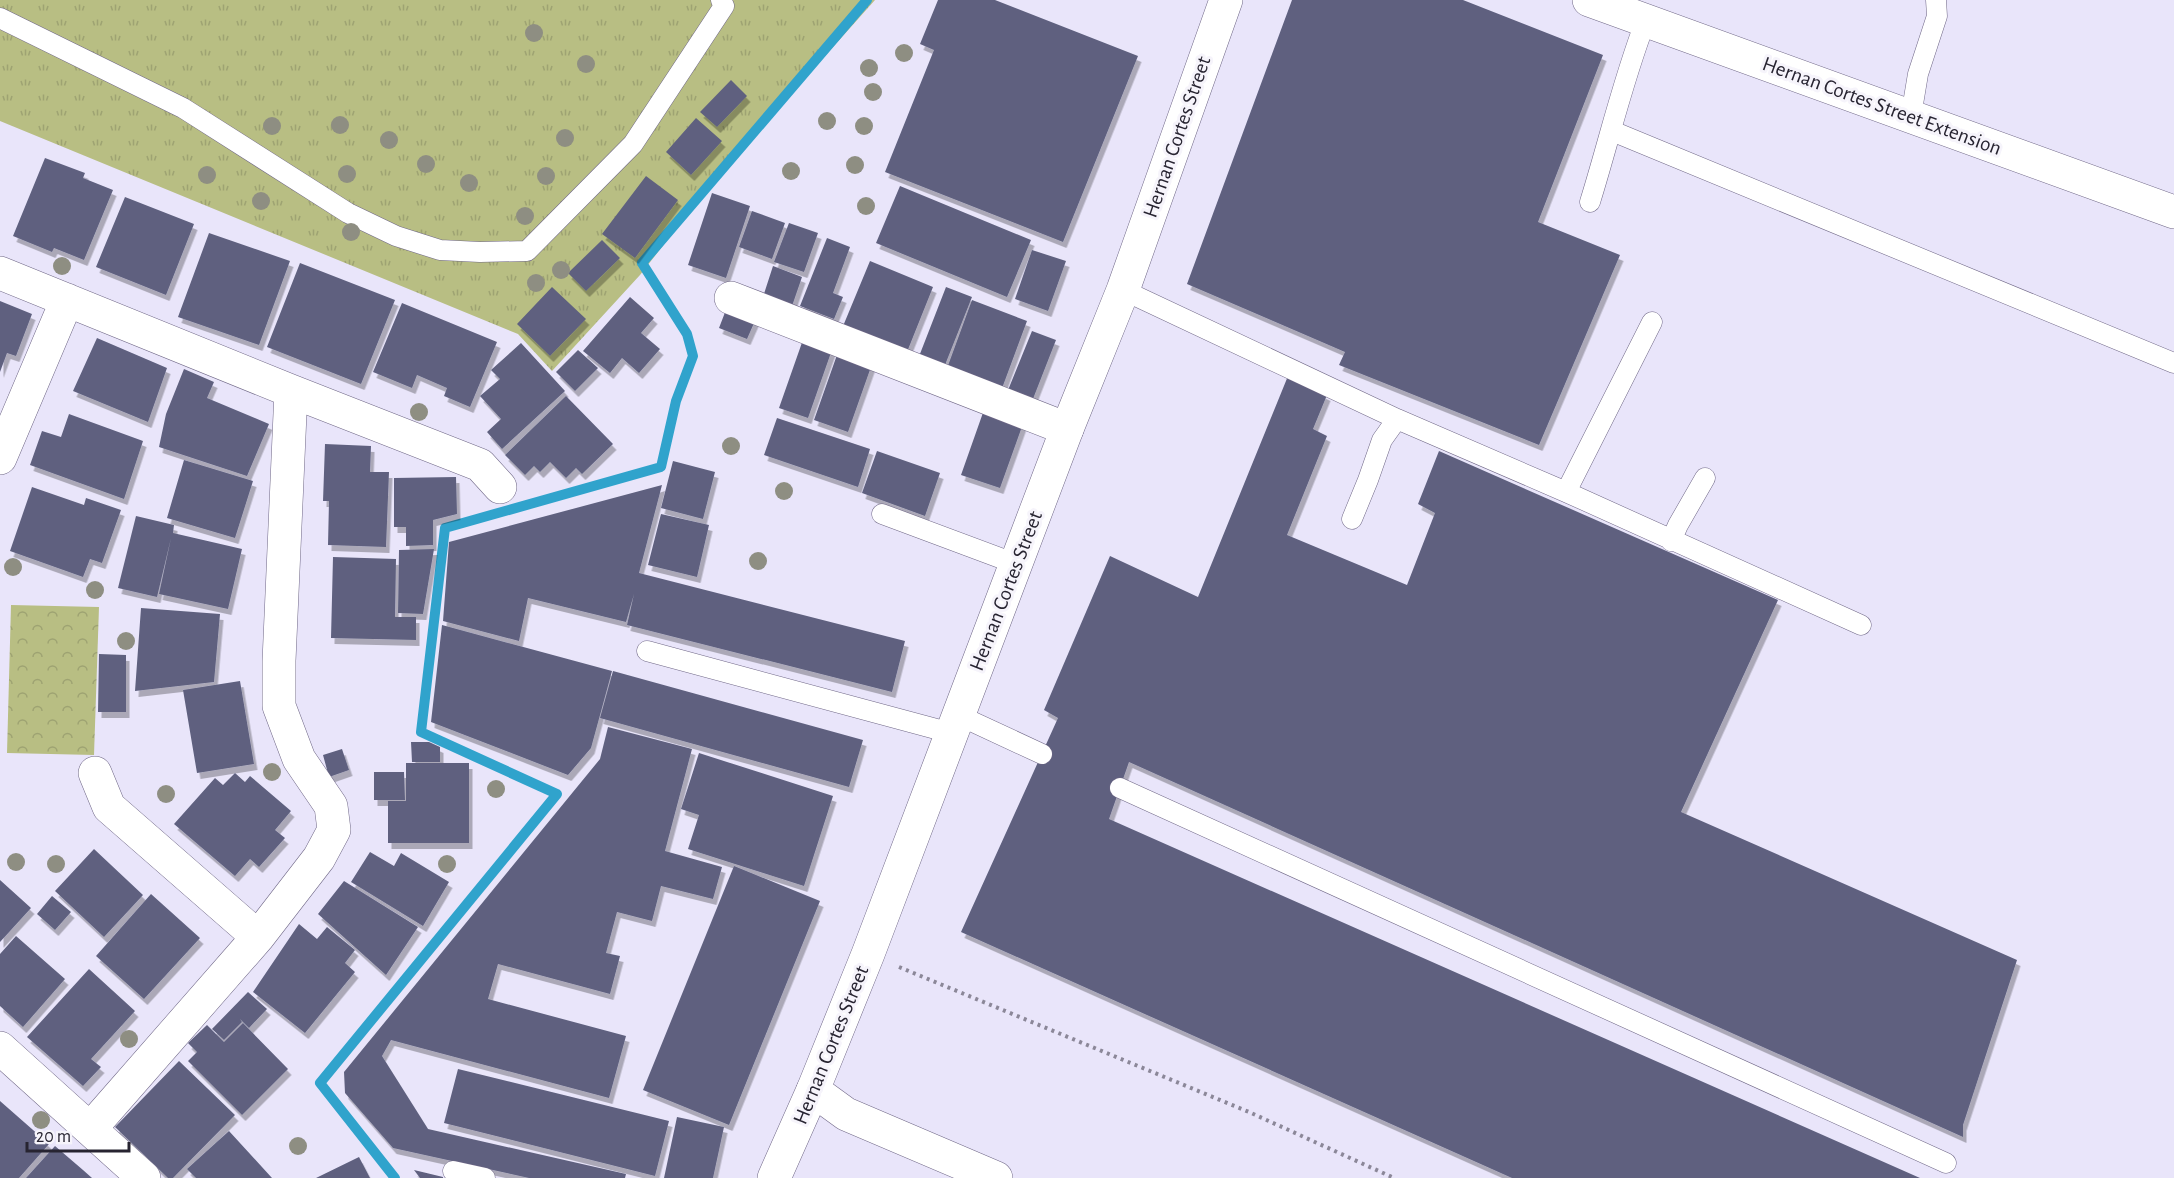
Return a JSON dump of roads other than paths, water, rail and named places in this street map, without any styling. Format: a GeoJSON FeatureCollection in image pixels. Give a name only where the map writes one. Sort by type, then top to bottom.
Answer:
{"type":"FeatureCollection","features":[{"type":"Feature","properties":{"kind":"street","name":"Hernan Cortes Street"},"geometry":{"type":"LineString","coordinates":[[774,1178],[813,1090],[868,954],[1067,429],[1123,290],[1226,0]]}},
{"type":"Feature","properties":{"kind":"street","name":"Hernan Cortes Street Extension"},"geometry":{"type":"LineString","coordinates":[[1589,0],[2174,212]]}},
{"type":"Feature","properties":{"kind":"street"},"geometry":{"type":"LineString","coordinates":[[0,273],[291,392],[480,465],[500,487]]}},
{"type":"Feature","properties":{"kind":"street"},"geometry":{"type":"LineString","coordinates":[[731,298],[1067,429]]}},
{"type":"Feature","properties":{"kind":"street"},"geometry":{"type":"LineString","coordinates":[[0,458],[67,300]]}},
{"type":"Feature","properties":{"kind":"street"},"geometry":{"type":"LineString","coordinates":[[90,1129],[258,937],[319,858],[334,830],[332,806],[299,759],[279,706],[291,392]]}},
{"type":"Feature","properties":{"kind":"street"},"geometry":{"type":"LineString","coordinates":[[95,773],[109,807],[258,937]]}},
{"type":"Feature","properties":{"kind":"street"},"geometry":{"type":"LineString","coordinates":[[0,1048],[144,1178]]}},
{"type":"Feature","properties":{"kind":"street"},"geometry":{"type":"LineString","coordinates":[[813,1090],[846,1114],[996,1178]]}},
{"type":"Feature","properties":{"kind":"lane"},"geometry":{"type":"LineString","coordinates":[[0,18],[183,108],[348,213],[396,236],[440,250],[527,251],[633,144],[724,6],[722,0]]}},
{"type":"Feature","properties":{"kind":"lane"},"geometry":{"type":"LineString","coordinates":[[1911,116],[1918,74],[1937,16],[1936,0]]}},
{"type":"Feature","properties":{"kind":"lane"},"geometry":{"type":"LineString","coordinates":[[1590,202],[1612,131],[1630,60],[1646,20]]}},
{"type":"Feature","properties":{"kind":"lane"},"geometry":{"type":"LineString","coordinates":[[1612,131],[2174,363]]}},
{"type":"Feature","properties":{"kind":"lane"},"geometry":{"type":"LineString","coordinates":[[1123,290],[1397,419],[1566,492],[1861,625]]}},
{"type":"Feature","properties":{"kind":"lane"},"geometry":{"type":"LineString","coordinates":[[1566,492],[1652,322]]}},
{"type":"Feature","properties":{"kind":"lane"},"geometry":{"type":"LineString","coordinates":[[1352,519],[1382,440],[1397,419]]}},
{"type":"Feature","properties":{"kind":"lane"},"geometry":{"type":"LineString","coordinates":[[1671,541],[1705,478]]}},
{"type":"Feature","properties":{"kind":"lane"},"geometry":{"type":"LineString","coordinates":[[882,514],[1016,564]]}},
{"type":"Feature","properties":{"kind":"lane"},"geometry":{"type":"LineString","coordinates":[[647,651],[954,724],[1042,754]]}},
{"type":"Feature","properties":{"kind":"lane"},"geometry":{"type":"LineString","coordinates":[[1120,788],[1946,1163]]}},
{"type":"Feature","properties":{"kind":"lane"},"geometry":{"type":"LineString","coordinates":[[453,1171],[485,1178]]}},
{"type":"Feature","properties":{"kind":"waterway"},"geometry":{"type":"LineString","coordinates":[[395,1178],[320,1083],[557,794],[421,732],[445,528],[661,467],[676,401],[693,356],[687,334],[642,263],[867,0]]}}]}
